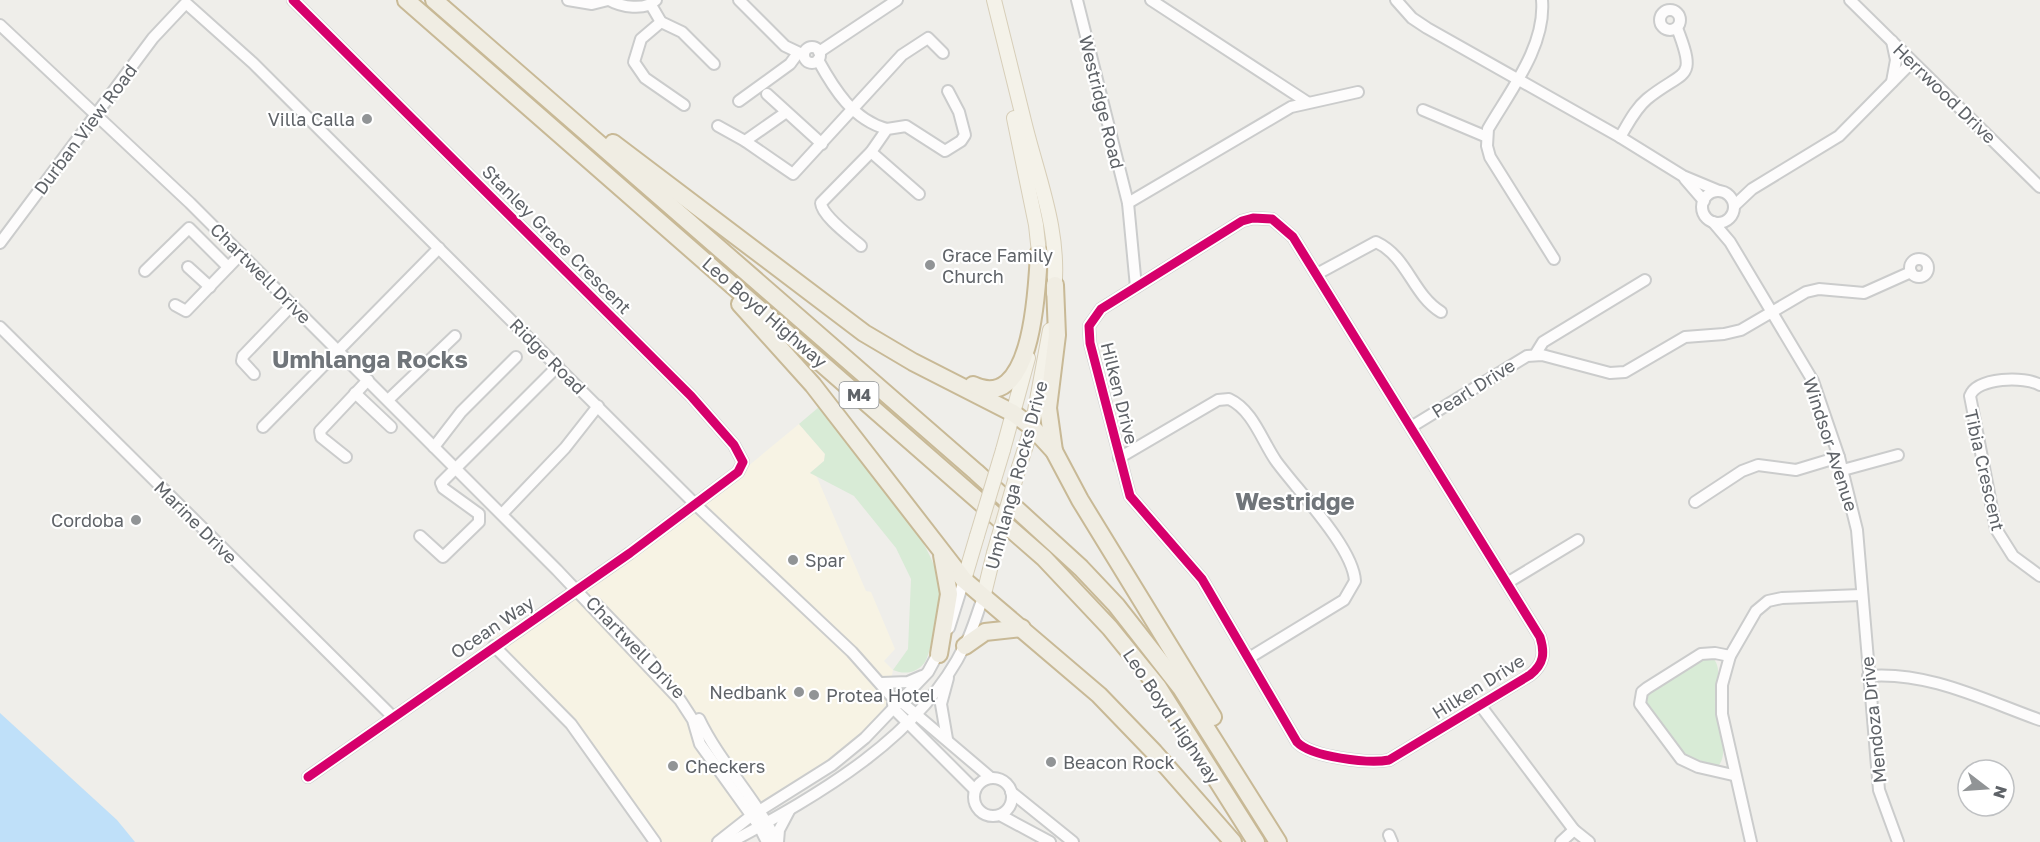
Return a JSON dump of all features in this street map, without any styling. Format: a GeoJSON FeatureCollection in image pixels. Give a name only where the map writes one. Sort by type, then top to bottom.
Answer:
{"type":"FeatureCollection","features":[{"type":"Feature","properties":{"kind":"highway","name":"Leo Boyd Highway"},"geometry":{"type":"LineString","coordinates":[[406,0],[956,479],[1071,585],[1158,687],[1256,842]]}},
{"type":"Feature","properties":{"kind":"highway","name":"Leo Boyd Highway"},"geometry":{"type":"LineString","coordinates":[[434,0],[984,480],[1081,568],[1116,605],[1181,688],[1278,842]]}},
{"type":"Feature","properties":{"kind":"highway"},"geometry":{"type":"LineString","coordinates":[[504,61],[864,333],[913,362],[1013,413],[1032,427],[1054,452],[1080,500],[1169,643],[1286,842]]}},
{"type":"Feature","properties":{"kind":"highway"},"geometry":{"type":"LineString","coordinates":[[564,139],[758,322],[846,426],[964,580],[1099,695],[1154,752],[1233,842]]}},
{"type":"Feature","properties":{"kind":"highway"},"geometry":{"type":"LineString","coordinates":[[864,333],[980,388],[993,390],[1002,388],[1015,377],[1024,351],[1034,308],[1040,253]]}},
{"type":"Feature","properties":{"kind":"highway"},"geometry":{"type":"LineString","coordinates":[[1054,452],[1048,408],[1057,335],[1055,285]]}},
{"type":"Feature","properties":{"kind":"highway"},"geometry":{"type":"LineString","coordinates":[[939,654],[949,594],[941,551]]}},
{"type":"Feature","properties":{"kind":"highway"},"geometry":{"type":"LineString","coordinates":[[965,646],[985,632],[1022,628]]}},
{"type":"Feature","properties":{"kind":"main road","name":"Umhlanga Rocks Drive"},"geometry":{"type":"LineString","coordinates":[[964,580],[1003,450],[1036,324],[1040,280],[1040,253],[1021,147],[984,0]]}},
{"type":"Feature","properties":{"kind":"main road","name":"Umhlanga Rocks Drive"},"geometry":{"type":"LineString","coordinates":[[983,598],[994,553],[1032,427],[1047,350],[1055,285],[1054,240],[1048,203],[1023,117],[994,0]]}},
{"type":"Feature","properties":{"kind":"street","name":"Stanley Grace Crescent"},"geometry":{"type":"LineString","coordinates":[[293,0],[691,396],[734,445],[742,458],[742,467],[694,504]]}},
{"type":"Feature","properties":{"kind":"street"},"geometry":{"type":"LineString","coordinates":[[568,0],[592,4],[608,0],[622,5],[654,2],[661,22],[682,32],[714,64]]}},
{"type":"Feature","properties":{"kind":"street"},"geometry":{"type":"LineString","coordinates":[[739,0],[785,46],[801,54],[809,62],[897,0]]}},
{"type":"Feature","properties":{"kind":"street","name":"Westridge Road"},"geometry":{"type":"LineString","coordinates":[[1077,0],[1128,203],[1136,287]]}},
{"type":"Feature","properties":{"kind":"street"},"geometry":{"type":"LineString","coordinates":[[1150,0],[1307,102]]}},
{"type":"Feature","properties":{"kind":"street"},"geometry":{"type":"LineString","coordinates":[[1396,0],[1412,18],[1620,137],[1683,176],[1723,192],[1734,206]]}},
{"type":"Feature","properties":{"kind":"street"},"geometry":{"type":"LineString","coordinates":[[1542,0],[1543,16],[1538,37],[1487,138],[1486,146],[1494,165],[1554,259]]}},
{"type":"Feature","properties":{"kind":"street","name":"Herrwood Drive"},"geometry":{"type":"LineString","coordinates":[[1850,0],[2040,187]]}},
{"type":"Feature","properties":{"kind":"street","name":"Ridge Road"},"geometry":{"type":"LineString","coordinates":[[187,1],[558,366],[694,504],[882,683],[891,696]]}},
{"type":"Feature","properties":{"kind":"street","name":"Durban View Road"},"geometry":{"type":"LineString","coordinates":[[0,243],[153,38],[187,1]]}},
{"type":"Feature","properties":{"kind":"street"},"geometry":{"type":"LineString","coordinates":[[1620,137],[1638,108],[1653,95],[1678,81],[1687,67],[1686,51],[1677,28],[1680,22],[1679,15],[1670,5],[1660,22],[1666,29],[1677,28]]}},
{"type":"Feature","properties":{"kind":"street"},"geometry":{"type":"LineString","coordinates":[[661,22],[641,39],[634,57],[635,65],[653,86],[684,105]]}},
{"type":"Feature","properties":{"kind":"street","name":"Chartwell Drive"},"geometry":{"type":"LineString","coordinates":[[0,26],[97,114],[241,254],[578,590],[669,686],[693,720],[700,744],[764,825]]}},
{"type":"Feature","properties":{"kind":"street"},"geometry":{"type":"LineString","coordinates":[[718,126],[745,141],[793,174],[902,55],[922,39],[932,39],[943,52]]}},
{"type":"Feature","properties":{"kind":"street"},"geometry":{"type":"LineString","coordinates":[[1892,41],[1896,60],[1892,82]]}},
{"type":"Feature","properties":{"kind":"street"},"geometry":{"type":"LineString","coordinates":[[739,102],[801,54]]}},
{"type":"Feature","properties":{"kind":"street"},"geometry":{"type":"LineString","coordinates":[[819,56],[838,94],[872,124],[887,129],[906,126],[919,132],[940,149],[950,150],[965,135],[957,107],[948,91]]}},
{"type":"Feature","properties":{"kind":"street"},"geometry":{"type":"LineString","coordinates":[[1683,176],[1704,201],[1705,216],[1713,222],[1728,220],[1734,206],[1752,189],[1839,136],[1912,62]]}},
{"type":"Feature","properties":{"kind":"street"},"geometry":{"type":"LineString","coordinates":[[1128,203],[1271,118],[1307,102],[1358,92]]}},
{"type":"Feature","properties":{"kind":"street"},"geometry":{"type":"LineString","coordinates":[[767,93],[785,113],[822,144]]}},
{"type":"Feature","properties":{"kind":"street"},"geometry":{"type":"LineString","coordinates":[[1423,110],[1487,138]]}},
{"type":"Feature","properties":{"kind":"street"},"geometry":{"type":"LineString","coordinates":[[745,141],[785,113]]}},
{"type":"Feature","properties":{"kind":"street"},"geometry":{"type":"LineString","coordinates":[[861,246],[839,227],[821,205],[871,152],[887,129]]}},
{"type":"Feature","properties":{"kind":"street"},"geometry":{"type":"LineString","coordinates":[[871,152],[919,194]]}},
{"type":"Feature","properties":{"kind":"street"},"geometry":{"type":"LineString","coordinates":[[1704,201],[1711,193],[1752,189]]}},
{"type":"Feature","properties":{"kind":"street","name":"Hilken Drive"},"geometry":{"type":"LineString","coordinates":[[1253,218],[1272,219],[1286,229],[1317,274],[1540,637],[1544,656],[1537,669],[1530,675],[1389,760],[1375,761],[1316,753],[1297,741],[1194,569],[1133,501],[1127,489],[1088,333],[1096,313],[1242,221],[1253,218]]}},
{"type":"Feature","properties":{"kind":"street","name":"Windsor Avenue"},"geometry":{"type":"LineString","coordinates":[[1728,220],[1730,242]]}},
{"type":"Feature","properties":{"kind":"street","name":"Windsor Avenue"},"geometry":{"type":"LineString","coordinates":[[1713,222],[1730,242],[1813,381],[1839,457],[1854,512],[1861,595]]}},
{"type":"Feature","properties":{"kind":"street"},"geometry":{"type":"LineString","coordinates":[[145,271],[189,228],[228,267]]}},
{"type":"Feature","properties":{"kind":"street"},"geometry":{"type":"LineString","coordinates":[[1317,274],[1376,242],[1395,254],[1422,297],[1441,312]]}},
{"type":"Feature","properties":{"kind":"street"},"geometry":{"type":"LineString","coordinates":[[262,427],[340,351],[439,248]]}},
{"type":"Feature","properties":{"kind":"street"},"geometry":{"type":"LineString","coordinates":[[175,305],[186,312],[241,254]]}},
{"type":"Feature","properties":{"kind":"street"},"geometry":{"type":"LineString","coordinates":[[188,267],[210,287]]}},
{"type":"Feature","properties":{"kind":"street","name":"Pearl Drive"},"geometry":{"type":"LineString","coordinates":[[1411,427],[1520,359],[1535,355],[1602,371],[1625,372],[1684,337],[1732,333],[1813,290],[1864,293],[1911,272]]}},
{"type":"Feature","properties":{"kind":"street"},"geometry":{"type":"LineString","coordinates":[[1535,355],[1543,342],[1645,280]]}},
{"type":"Feature","properties":{"kind":"street"},"geometry":{"type":"LineString","coordinates":[[254,374],[243,363],[243,356],[292,305]]}},
{"type":"Feature","properties":{"kind":"street","name":"Marine Drive"},"geometry":{"type":"LineString","coordinates":[[0,327],[393,717]]}},
{"type":"Feature","properties":{"kind":"street"},"geometry":{"type":"LineString","coordinates":[[388,400],[455,336]]}},
{"type":"Feature","properties":{"kind":"street"},"geometry":{"type":"LineString","coordinates":[[434,447],[461,412],[516,357]]}},
{"type":"Feature","properties":{"kind":"street"},"geometry":{"type":"LineString","coordinates":[[420,536],[442,557],[479,522],[479,514],[441,486],[441,483],[558,366]]}},
{"type":"Feature","properties":{"kind":"street","name":"Tibia Crescent"},"geometry":{"type":"LineString","coordinates":[[2040,385],[2031,380],[2017,378],[1978,385],[1971,391],[1970,403],[1996,529],[2013,556],[2040,576]]}},
{"type":"Feature","properties":{"kind":"street"},"geometry":{"type":"LineString","coordinates":[[346,457],[321,437],[320,430],[368,380]]}},
{"type":"Feature","properties":{"kind":"street"},"geometry":{"type":"LineString","coordinates":[[355,393],[391,427]]}},
{"type":"Feature","properties":{"kind":"street"},"geometry":{"type":"LineString","coordinates":[[1119,458],[1218,400],[1229,399],[1236,402],[1246,412],[1276,460],[1319,516],[1351,565],[1355,581],[1344,600],[1249,658]]}},
{"type":"Feature","properties":{"kind":"street"},"geometry":{"type":"LineString","coordinates":[[502,514],[565,448],[598,406]]}},
{"type":"Feature","properties":{"kind":"street"},"geometry":{"type":"LineString","coordinates":[[1843,470],[1898,455]]}},
{"type":"Feature","properties":{"kind":"street"},"geometry":{"type":"LineString","coordinates":[[1695,502],[1742,471],[1758,465],[1796,470],[1839,457]]}},
{"type":"Feature","properties":{"kind":"street","name":"Ocean Way"},"geometry":{"type":"LineString","coordinates":[[308,777],[578,590],[694,504]]}},
{"type":"Feature","properties":{"kind":"street"},"geometry":{"type":"LineString","coordinates":[[1507,583],[1578,540]]}},
{"type":"Feature","properties":{"kind":"street"},"geometry":{"type":"LineString","coordinates":[[718,842],[755,814],[832,765],[895,710],[928,672],[939,654],[964,580]]}},
{"type":"Feature","properties":{"kind":"street"},"geometry":{"type":"LineString","coordinates":[[1751,842],[1733,775],[1721,700],[1724,673],[1730,656],[1756,611],[1768,601],[1782,598],[1861,595]]}},
{"type":"Feature","properties":{"kind":"street","name":"Mendoza Drive"},"geometry":{"type":"LineString","coordinates":[[1861,595],[1879,790],[1898,842]]}},
{"type":"Feature","properties":{"kind":"street"},"geometry":{"type":"LineString","coordinates":[[731,842],[764,825],[870,755],[908,722],[965,646],[983,598]]}},
{"type":"Feature","properties":{"kind":"street"},"geometry":{"type":"LineString","coordinates":[[494,646],[571,724],[655,842]]}},
{"type":"Feature","properties":{"kind":"street"},"geometry":{"type":"LineString","coordinates":[[1730,656],[1714,653],[1701,654],[1642,692],[1640,704],[1681,759],[1698,767],[1733,775]]}},
{"type":"Feature","properties":{"kind":"street"},"geometry":{"type":"LineString","coordinates":[[948,742],[943,726],[941,704],[953,664]]}},
{"type":"Feature","properties":{"kind":"street"},"geometry":{"type":"LineString","coordinates":[[882,683],[908,682],[928,672]]}},
{"type":"Feature","properties":{"kind":"street"},"geometry":{"type":"LineString","coordinates":[[1868,676],[1900,674],[1923,678],[2040,720]]}},
{"type":"Feature","properties":{"kind":"street"},"geometry":{"type":"LineString","coordinates":[[891,696],[903,701],[991,778],[1002,780],[1011,792],[1073,842]]}},
{"type":"Feature","properties":{"kind":"street"},"geometry":{"type":"LineString","coordinates":[[891,696],[895,710],[975,790]]}},
{"type":"Feature","properties":{"kind":"street"},"geometry":{"type":"LineString","coordinates":[[1480,705],[1574,830],[1588,842]]}},
{"type":"Feature","properties":{"kind":"street"},"geometry":{"type":"LineString","coordinates":[[991,778],[981,782],[975,790],[974,801],[979,811],[989,816],[1000,815],[1050,842]]}},
{"type":"Feature","properties":{"kind":"street"},"geometry":{"type":"LineString","coordinates":[[1000,815],[1011,803],[1011,792]]}},
{"type":"Feature","properties":{"kind":"street"},"geometry":{"type":"LineString","coordinates":[[778,842],[781,824],[791,808]]}},
{"type":"Feature","properties":{"kind":"street"},"geometry":{"type":"LineString","coordinates":[[764,825],[767,842]]}},
{"type":"Feature","properties":{"kind":"street"},"geometry":{"type":"LineString","coordinates":[[764,825],[778,842]]}},
{"type":"Feature","properties":{"kind":"street"},"geometry":{"type":"LineString","coordinates":[[1561,842],[1574,830]]}},
{"type":"Feature","properties":{"kind":"shaded area"},"geometry":{"type":"Polygon","coordinates":[[[799,424],[825,454],[824,461],[810,473],[816,475],[866,591],[871,592],[895,649],[884,661],[893,670],[886,705],[861,738],[710,842],[659,842],[513,659],[493,638],[713,495],[799,424]]]}},
{"type":"Feature","properties":{"kind":"green space"},"geometry":{"type":"Polygon","coordinates":[[[819,407],[890,493],[908,518],[934,566],[940,587],[939,609],[927,658],[915,671],[906,673],[893,670],[908,649],[911,579],[896,548],[854,496],[810,473],[824,461],[825,454],[799,424],[819,407]]]}},
{"type":"Feature","properties":{"kind":"green space"},"geometry":{"type":"Polygon","coordinates":[[[1707,657],[1713,658],[1718,668],[1715,704],[1723,744],[1722,759],[1719,765],[1685,756],[1645,708],[1645,695],[1707,657]]]}},
{"type":"Feature","properties":{"kind":"water"},"geometry":{"type":"Polygon","coordinates":[[[0,713],[117,820],[135,842],[0,842],[0,713]]]}},
{"type":"Feature","properties":{"kind":"cycle path"},"geometry":{"type":"LineString","coordinates":[[293,0],[691,396],[734,445],[743,462],[738,472],[630,553],[308,777]]}},
{"type":"Feature","properties":{"kind":"cycle path"},"geometry":{"type":"LineString","coordinates":[[1253,218],[1272,219],[1293,237],[1542,643],[1541,662],[1530,675],[1389,760],[1368,761],[1341,758],[1314,752],[1297,742],[1202,579],[1130,496],[1090,343],[1089,326],[1101,309],[1242,221],[1253,218]]}},
{"type":"Feature","properties":{"kind":"place","name":"Villa Calla"},"geometry":{"type":"Point","coordinates":[367,119]}},
{"type":"Feature","properties":{"kind":"place","name":"Grace Family Church"},"geometry":{"type":"Point","coordinates":[930,265]}},
{"type":"Feature","properties":{"kind":"place","name":"Cordoba"},"geometry":{"type":"Point","coordinates":[136,520]}},
{"type":"Feature","properties":{"kind":"place","name":"Spar"},"geometry":{"type":"Point","coordinates":[793,560]}},
{"type":"Feature","properties":{"kind":"place","name":"Nedbank"},"geometry":{"type":"Point","coordinates":[799,692]}},
{"type":"Feature","properties":{"kind":"place","name":"Protea Hotel"},"geometry":{"type":"Point","coordinates":[814,695]}},
{"type":"Feature","properties":{"kind":"place","name":"Beacon Rock"},"geometry":{"type":"Point","coordinates":[1051,762]}},
{"type":"Feature","properties":{"kind":"place","name":"Checkers"},"geometry":{"type":"Point","coordinates":[673,766]}},
{"type":"Feature","properties":{"kind":"district","name":"Umhlanga Rocks"},"geometry":{"type":"Point","coordinates":[370,358]}},
{"type":"Feature","properties":{"kind":"district","name":"Westridge"},"geometry":{"type":"Point","coordinates":[1295,500]}}]}
